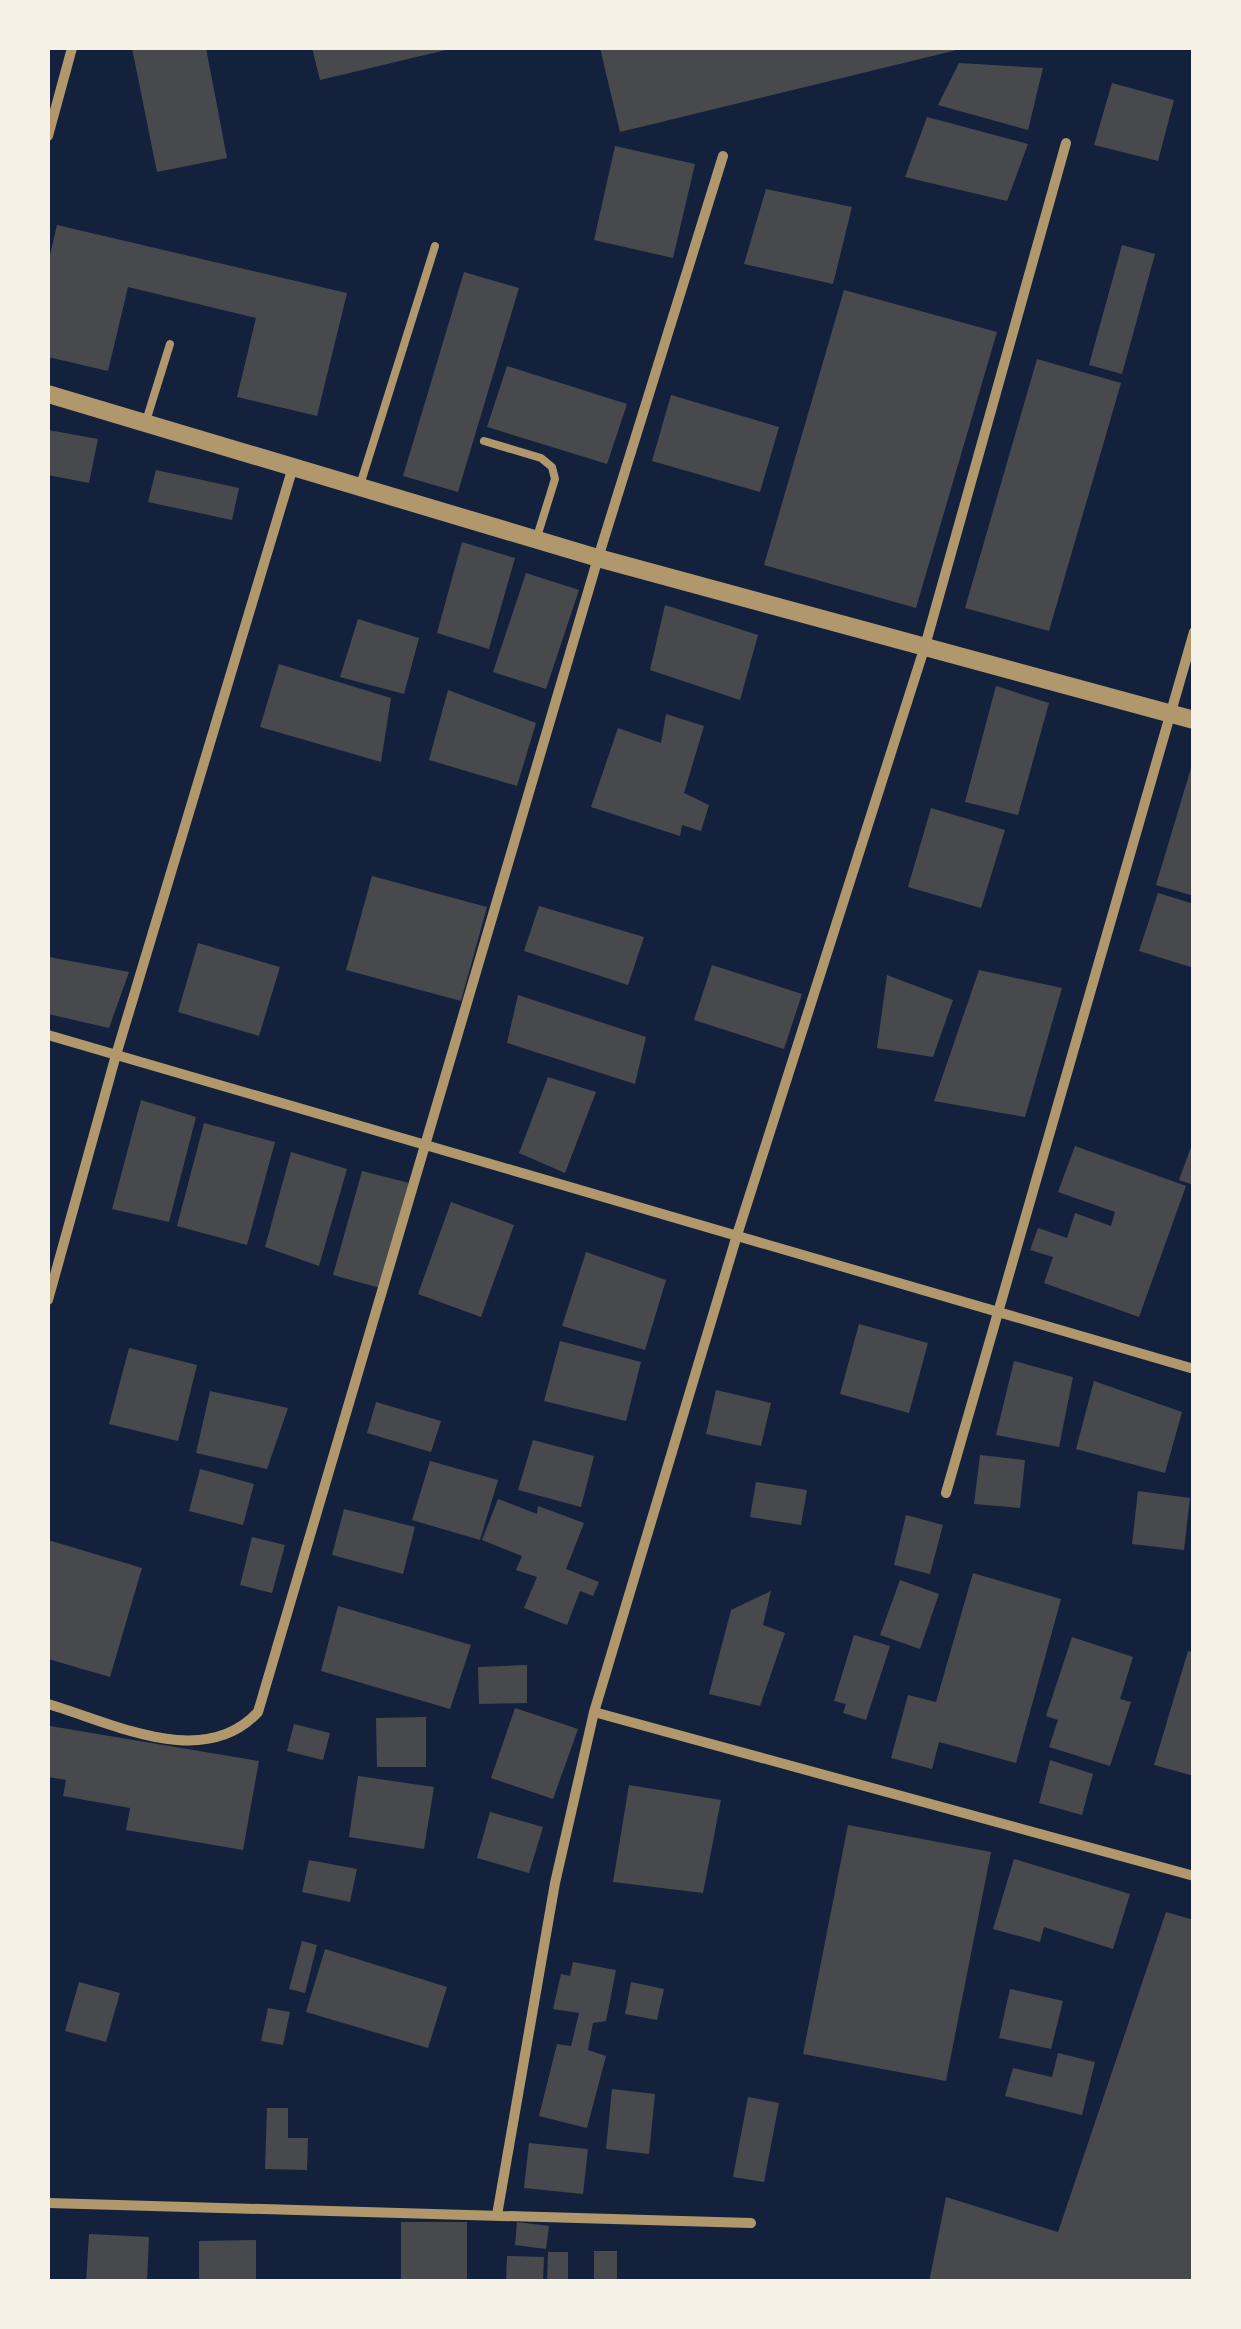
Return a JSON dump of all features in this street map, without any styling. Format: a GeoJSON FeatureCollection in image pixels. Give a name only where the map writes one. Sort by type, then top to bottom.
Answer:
{"type":"FeatureCollection","features":[{"type":"Feature","properties":{"kind":"street"},"geometry":{"type":"LineString","coordinates":[[48,136],[72,48]]}},
{"type":"Feature","properties":{"kind":"street"},"geometry":{"type":"LineString","coordinates":[[498,2214],[555,1883],[594,1712],[737,1235],[926,646],[1066,144]]}},
{"type":"Feature","properties":{"kind":"street"},"geometry":{"type":"LineString","coordinates":[[48,1704],[192,1742],[220,1740],[242,1729],[258,1712],[598,558],[723,156]]}},
{"type":"Feature","properties":{"kind":"street"},"geometry":{"type":"LineString","coordinates":[[48,394],[598,558],[1194,720]]}},
{"type":"Feature","properties":{"kind":"street"},"geometry":{"type":"LineString","coordinates":[[48,1300],[116,1055],[292,467]]}},
{"type":"Feature","properties":{"kind":"street"},"geometry":{"type":"LineString","coordinates":[[946,1493],[1194,632]]}},
{"type":"Feature","properties":{"kind":"street"},"geometry":{"type":"LineString","coordinates":[[48,1035],[1194,1369]]}},
{"type":"Feature","properties":{"kind":"street"},"geometry":{"type":"LineString","coordinates":[[594,1712],[1194,1876]]}},
{"type":"Feature","properties":{"kind":"street"},"geometry":{"type":"LineString","coordinates":[[48,2203],[752,2223]]}},
{"type":"Feature","properties":{"kind":"lane"},"geometry":{"type":"LineString","coordinates":[[359,487],[434,246]]}},
{"type":"Feature","properties":{"kind":"lane"},"geometry":{"type":"LineString","coordinates":[[146,424],[170,344]]}},
{"type":"Feature","properties":{"kind":"lane"},"geometry":{"type":"LineString","coordinates":[[484,441],[541,458],[552,467],[554,479],[536,540]]}},
{"type":"Feature","properties":{"kind":"building"},"geometry":{"type":"Polygon","coordinates":[[[132,48],[206,48],[227,158],[157,172],[132,48]]]}},
{"type":"Feature","properties":{"kind":"building"},"geometry":{"type":"Polygon","coordinates":[[[312,48],[450,48],[450,49],[320,80],[312,48]]]}},
{"type":"Feature","properties":{"kind":"building"},"geometry":{"type":"Polygon","coordinates":[[[600,48],[961,48],[961,49],[620,132],[600,48]]]}},
{"type":"Feature","properties":{"kind":"building"},"geometry":{"type":"Polygon","coordinates":[[[959,63],[1043,68],[1028,130],[938,105],[959,63]]]}},
{"type":"Feature","properties":{"kind":"building"},"geometry":{"type":"Polygon","coordinates":[[[1112,83],[1174,100],[1158,161],[1094,145],[1112,83]]]}},
{"type":"Feature","properties":{"kind":"building"},"geometry":{"type":"Polygon","coordinates":[[[927,117],[1028,144],[1007,201],[905,177],[927,117]]]}},
{"type":"Feature","properties":{"kind":"building"},"geometry":{"type":"Polygon","coordinates":[[[615,146],[695,164],[673,258],[594,240],[615,146]]]}},
{"type":"Feature","properties":{"kind":"building"},"geometry":{"type":"Polygon","coordinates":[[[766,189],[852,207],[833,284],[744,264],[766,189]]]}},
{"type":"Feature","properties":{"kind":"building"},"geometry":{"type":"Polygon","coordinates":[[[57,225],[347,293],[317,416],[237,397],[256,318],[128,287],[108,371],[48,357],[48,264],[57,225]]]}},
{"type":"Feature","properties":{"kind":"building"},"geometry":{"type":"Polygon","coordinates":[[[1122,245],[1155,254],[1122,374],[1089,365],[1122,245]]]}},
{"type":"Feature","properties":{"kind":"building"},"geometry":{"type":"Polygon","coordinates":[[[464,272],[519,288],[458,492],[403,476],[464,272]]]}},
{"type":"Feature","properties":{"kind":"building"},"geometry":{"type":"Polygon","coordinates":[[[844,290],[997,332],[916,608],[764,565],[844,290]]]}},
{"type":"Feature","properties":{"kind":"building"},"geometry":{"type":"Polygon","coordinates":[[[1037,359],[1121,383],[1049,631],[965,608],[1037,359]]]}},
{"type":"Feature","properties":{"kind":"building"},"geometry":{"type":"Polygon","coordinates":[[[507,366],[627,404],[607,464],[487,427],[507,366]]]}},
{"type":"Feature","properties":{"kind":"building"},"geometry":{"type":"Polygon","coordinates":[[[671,395],[779,427],[760,492],[652,461],[671,395]]]}},
{"type":"Feature","properties":{"kind":"building"},"geometry":{"type":"Polygon","coordinates":[[[48,430],[98,439],[89,483],[48,475],[48,430]]]}},
{"type":"Feature","properties":{"kind":"building"},"geometry":{"type":"Polygon","coordinates":[[[156,470],[239,488],[232,520],[148,502],[156,470]]]}},
{"type":"Feature","properties":{"kind":"building"},"geometry":{"type":"Polygon","coordinates":[[[462,542],[515,558],[489,649],[437,633],[462,542]]]}},
{"type":"Feature","properties":{"kind":"building"},"geometry":{"type":"Polygon","coordinates":[[[526,573],[579,590],[546,689],[493,672],[526,573]]]}},
{"type":"Feature","properties":{"kind":"building"},"geometry":{"type":"Polygon","coordinates":[[[665,605],[758,635],[740,700],[650,670],[665,605]]]}},
{"type":"Feature","properties":{"kind":"building"},"geometry":{"type":"Polygon","coordinates":[[[358,619],[419,638],[404,694],[340,677],[358,619]]]}},
{"type":"Feature","properties":{"kind":"building"},"geometry":{"type":"Polygon","coordinates":[[[279,664],[391,698],[381,762],[260,727],[279,664]]]}},
{"type":"Feature","properties":{"kind":"building"},"geometry":{"type":"Polygon","coordinates":[[[996,686],[1049,703],[1018,815],[965,802],[996,686]]]}},
{"type":"Feature","properties":{"kind":"building"},"geometry":{"type":"Polygon","coordinates":[[[448,690],[536,723],[517,786],[429,760],[448,690]]]}},
{"type":"Feature","properties":{"kind":"building"},"geometry":{"type":"Polygon","coordinates":[[[666,714],[704,726],[684,793],[709,805],[701,831],[682,825],[680,836],[591,807],[618,728],[661,743],[666,714]]]}},
{"type":"Feature","properties":{"kind":"building"},"geometry":{"type":"Polygon","coordinates":[[[1194,758],[1194,896],[1156,885],[1194,758]]]}},
{"type":"Feature","properties":{"kind":"building"},"geometry":{"type":"Polygon","coordinates":[[[931,808],[1005,830],[981,908],[908,887],[931,808]]]}},
{"type":"Feature","properties":{"kind":"building"},"geometry":{"type":"Polygon","coordinates":[[[372,876],[487,907],[461,1001],[346,970],[372,876]]]}},
{"type":"Feature","properties":{"kind":"building"},"geometry":{"type":"Polygon","coordinates":[[[1158,893],[1194,904],[1194,968],[1139,951],[1158,893]]]}},
{"type":"Feature","properties":{"kind":"building"},"geometry":{"type":"Polygon","coordinates":[[[539,906],[644,937],[628,985],[524,951],[539,906]]]}},
{"type":"Feature","properties":{"kind":"building"},"geometry":{"type":"Polygon","coordinates":[[[198,943],[280,967],[259,1036],[178,1012],[198,943]]]}},
{"type":"Feature","properties":{"kind":"building"},"geometry":{"type":"Polygon","coordinates":[[[49,957],[129,972],[109,1028],[48,1014],[49,957]]]}},
{"type":"Feature","properties":{"kind":"building"},"geometry":{"type":"Polygon","coordinates":[[[712,965],[802,994],[784,1049],[694,1020],[712,965]]]}},
{"type":"Feature","properties":{"kind":"building"},"geometry":{"type":"Polygon","coordinates":[[[979,970],[1062,988],[1025,1117],[934,1101],[979,970]]]}},
{"type":"Feature","properties":{"kind":"building"},"geometry":{"type":"Polygon","coordinates":[[[887,975],[953,1000],[933,1057],[877,1048],[887,975]]]}},
{"type":"Feature","properties":{"kind":"building"},"geometry":{"type":"Polygon","coordinates":[[[518,995],[646,1037],[635,1084],[507,1043],[518,995]]]}},
{"type":"Feature","properties":{"kind":"building"},"geometry":{"type":"Polygon","coordinates":[[[548,1077],[596,1092],[565,1173],[519,1153],[548,1077]]]}},
{"type":"Feature","properties":{"kind":"building"},"geometry":{"type":"Polygon","coordinates":[[[141,1100],[196,1117],[169,1222],[112,1209],[141,1100]]]}},
{"type":"Feature","properties":{"kind":"building"},"geometry":{"type":"Polygon","coordinates":[[[204,1123],[275,1142],[247,1245],[177,1226],[204,1123]]]}},
{"type":"Feature","properties":{"kind":"building"},"geometry":{"type":"Polygon","coordinates":[[[1194,1139],[1194,1185],[1179,1180],[1194,1139]]]}},
{"type":"Feature","properties":{"kind":"building"},"geometry":{"type":"Polygon","coordinates":[[[1075,1146],[1186,1186],[1139,1317],[1044,1283],[1053,1257],[1030,1250],[1038,1228],[1067,1238],[1075,1213],[1111,1226],[1115,1212],[1058,1192],[1075,1146]]]}},
{"type":"Feature","properties":{"kind":"building"},"geometry":{"type":"Polygon","coordinates":[[[291,1152],[347,1169],[319,1266],[265,1247],[291,1152]]]}},
{"type":"Feature","properties":{"kind":"building"},"geometry":{"type":"Polygon","coordinates":[[[362,1171],[409,1183],[380,1288],[333,1275],[362,1171]]]}},
{"type":"Feature","properties":{"kind":"building"},"geometry":{"type":"Polygon","coordinates":[[[451,1202],[514,1225],[481,1317],[418,1294],[451,1202]]]}},
{"type":"Feature","properties":{"kind":"building"},"geometry":{"type":"Polygon","coordinates":[[[586,1252],[666,1280],[645,1350],[562,1326],[586,1252]]]}},
{"type":"Feature","properties":{"kind":"building"},"geometry":{"type":"Polygon","coordinates":[[[859,1324],[928,1343],[909,1413],[840,1394],[859,1324]]]}},
{"type":"Feature","properties":{"kind":"building"},"geometry":{"type":"Polygon","coordinates":[[[560,1341],[641,1362],[626,1421],[544,1401],[560,1341]]]}},
{"type":"Feature","properties":{"kind":"building"},"geometry":{"type":"Polygon","coordinates":[[[129,1348],[197,1365],[178,1441],[109,1424],[129,1348]]]}},
{"type":"Feature","properties":{"kind":"building"},"geometry":{"type":"Polygon","coordinates":[[[1014,1361],[1073,1377],[1059,1447],[996,1435],[1014,1361]]]}},
{"type":"Feature","properties":{"kind":"building"},"geometry":{"type":"Polygon","coordinates":[[[1094,1381],[1182,1412],[1165,1473],[1076,1449],[1094,1381]]]}},
{"type":"Feature","properties":{"kind":"building"},"geometry":{"type":"Polygon","coordinates":[[[716,1390],[771,1403],[761,1446],[706,1434],[716,1390]]]}},
{"type":"Feature","properties":{"kind":"building"},"geometry":{"type":"Polygon","coordinates":[[[210,1391],[288,1408],[267,1469],[196,1453],[210,1391]]]}},
{"type":"Feature","properties":{"kind":"building"},"geometry":{"type":"Polygon","coordinates":[[[376,1402],[441,1421],[431,1452],[367,1433],[376,1402]]]}},
{"type":"Feature","properties":{"kind":"building"},"geometry":{"type":"Polygon","coordinates":[[[533,1440],[594,1456],[581,1507],[518,1490],[533,1440]]]}},
{"type":"Feature","properties":{"kind":"building"},"geometry":{"type":"Polygon","coordinates":[[[980,1455],[1025,1460],[1020,1508],[974,1504],[980,1455]]]}},
{"type":"Feature","properties":{"kind":"building"},"geometry":{"type":"Polygon","coordinates":[[[430,1461],[498,1480],[480,1540],[412,1520],[430,1461]]]}},
{"type":"Feature","properties":{"kind":"building"},"geometry":{"type":"Polygon","coordinates":[[[200,1469],[254,1484],[243,1525],[189,1511],[200,1469]]]}},
{"type":"Feature","properties":{"kind":"building"},"geometry":{"type":"Polygon","coordinates":[[[756,1482],[807,1490],[801,1525],[750,1517],[756,1482]]]}},
{"type":"Feature","properties":{"kind":"building"},"geometry":{"type":"Polygon","coordinates":[[[1138,1491],[1190,1498],[1184,1550],[1132,1544],[1138,1491]]]}},
{"type":"Feature","properties":{"kind":"building"},"geometry":{"type":"Polygon","coordinates":[[[498,1499],[537,1514],[538,1506],[584,1523],[566,1569],[599,1582],[593,1596],[580,1591],[567,1625],[524,1608],[537,1577],[516,1570],[522,1556],[482,1540],[498,1499]]]}},
{"type":"Feature","properties":{"kind":"building"},"geometry":{"type":"Polygon","coordinates":[[[344,1509],[415,1527],[403,1574],[332,1555],[344,1509]]]}},
{"type":"Feature","properties":{"kind":"building"},"geometry":{"type":"Polygon","coordinates":[[[906,1515],[943,1525],[930,1574],[894,1565],[906,1515]]]}},
{"type":"Feature","properties":{"kind":"building"},"geometry":{"type":"Polygon","coordinates":[[[252,1537],[285,1545],[272,1593],[240,1585],[252,1537]]]}},
{"type":"Feature","properties":{"kind":"building"},"geometry":{"type":"Polygon","coordinates":[[[48,1540],[142,1568],[110,1677],[48,1659],[48,1540]]]}},
{"type":"Feature","properties":{"kind":"building"},"geometry":{"type":"Polygon","coordinates":[[[973,1573],[1061,1599],[1016,1763],[939,1742],[932,1769],[891,1758],[908,1695],[936,1702],[973,1573]]]}},
{"type":"Feature","properties":{"kind":"building"},"geometry":{"type":"Polygon","coordinates":[[[900,1580],[939,1594],[920,1649],[880,1635],[900,1580]]]}},
{"type":"Feature","properties":{"kind":"building"},"geometry":{"type":"Polygon","coordinates":[[[771,1591],[763,1625],[785,1633],[760,1706],[709,1694],[731,1610],[771,1591]]]}},
{"type":"Feature","properties":{"kind":"building"},"geometry":{"type":"Polygon","coordinates":[[[338,1606],[471,1645],[450,1709],[321,1671],[338,1606]]]}},
{"type":"Feature","properties":{"kind":"building"},"geometry":{"type":"Polygon","coordinates":[[[854,1635],[890,1646],[866,1720],[843,1713],[846,1704],[834,1701],[854,1635]]]}},
{"type":"Feature","properties":{"kind":"building"},"geometry":{"type":"Polygon","coordinates":[[[1072,1637],[1133,1657],[1120,1699],[1131,1702],[1110,1766],[1049,1747],[1058,1720],[1046,1716],[1072,1637]]]}},
{"type":"Feature","properties":{"kind":"building"},"geometry":{"type":"Polygon","coordinates":[[[1188,1651],[1194,1653],[1194,1776],[1154,1765],[1188,1651]]]}},
{"type":"Feature","properties":{"kind":"building"},"geometry":{"type":"Polygon","coordinates":[[[527,1665],[527,1703],[479,1704],[478,1667],[527,1665]]]}},
{"type":"Feature","properties":{"kind":"building"},"geometry":{"type":"Polygon","coordinates":[[[515,1708],[578,1729],[553,1799],[491,1778],[515,1708]]]}},
{"type":"Feature","properties":{"kind":"building"},"geometry":{"type":"Polygon","coordinates":[[[426,1717],[426,1767],[377,1767],[376,1718],[426,1717]]]}},
{"type":"Feature","properties":{"kind":"building"},"geometry":{"type":"Polygon","coordinates":[[[294,1724],[330,1733],[323,1760],[287,1751],[294,1724]]]}},
{"type":"Feature","properties":{"kind":"building"},"geometry":{"type":"Polygon","coordinates":[[[50,1726],[259,1761],[243,1850],[126,1830],[130,1808],[63,1796],[66,1780],[48,1777],[50,1726]]]}},
{"type":"Feature","properties":{"kind":"building"},"geometry":{"type":"Polygon","coordinates":[[[1050,1760],[1093,1774],[1082,1815],[1039,1803],[1050,1760]]]}},
{"type":"Feature","properties":{"kind":"building"},"geometry":{"type":"Polygon","coordinates":[[[358,1776],[434,1787],[424,1849],[349,1837],[358,1776]]]}},
{"type":"Feature","properties":{"kind":"building"},"geometry":{"type":"Polygon","coordinates":[[[629,1785],[721,1800],[703,1893],[613,1882],[629,1785]]]}},
{"type":"Feature","properties":{"kind":"building"},"geometry":{"type":"Polygon","coordinates":[[[490,1812],[543,1827],[529,1873],[477,1858],[490,1812]]]}},
{"type":"Feature","properties":{"kind":"building"},"geometry":{"type":"Polygon","coordinates":[[[848,1825],[991,1852],[946,2081],[803,2054],[848,1825]]]}},
{"type":"Feature","properties":{"kind":"building"},"geometry":{"type":"Polygon","coordinates":[[[1014,1859],[1130,1894],[1113,1949],[1044,1927],[1040,1942],[993,1929],[1014,1859]]]}},
{"type":"Feature","properties":{"kind":"building"},"geometry":{"type":"Polygon","coordinates":[[[309,1860],[357,1869],[350,1902],[302,1892],[309,1860]]]}},
{"type":"Feature","properties":{"kind":"building"},"geometry":{"type":"Polygon","coordinates":[[[1166,1912],[1194,1920],[1194,2282],[929,2282],[946,2197],[1058,2232],[1166,1912]]]}},
{"type":"Feature","properties":{"kind":"building"},"geometry":{"type":"Polygon","coordinates":[[[302,1941],[317,1945],[305,1993],[289,1989],[302,1941]]]}},
{"type":"Feature","properties":{"kind":"building"},"geometry":{"type":"Polygon","coordinates":[[[325,1949],[447,1987],[428,2048],[306,2012],[325,1949]]]}},
{"type":"Feature","properties":{"kind":"building"},"geometry":{"type":"Polygon","coordinates":[[[573,1962],[616,1970],[606,2021],[593,2023],[588,2050],[606,2056],[587,2128],[539,2116],[557,2044],[571,2046],[579,2013],[553,2009],[561,1974],[570,1976],[573,1962]]]}},
{"type":"Feature","properties":{"kind":"building"},"geometry":{"type":"Polygon","coordinates":[[[79,1982],[120,1993],[106,2042],[65,2031],[79,1982]]]}},
{"type":"Feature","properties":{"kind":"building"},"geometry":{"type":"Polygon","coordinates":[[[631,1982],[664,1989],[657,2020],[625,2014],[631,1982]]]}},
{"type":"Feature","properties":{"kind":"building"},"geometry":{"type":"Polygon","coordinates":[[[1010,1989],[1063,2001],[1051,2049],[999,2038],[1010,1989]]]}},
{"type":"Feature","properties":{"kind":"building"},"geometry":{"type":"Polygon","coordinates":[[[268,2008],[290,2012],[283,2045],[261,2041],[268,2008]]]}},
{"type":"Feature","properties":{"kind":"building"},"geometry":{"type":"Polygon","coordinates":[[[1058,2053],[1095,2062],[1082,2115],[1005,2096],[1013,2068],[1052,2077],[1058,2053]]]}},
{"type":"Feature","properties":{"kind":"building"},"geometry":{"type":"Polygon","coordinates":[[[612,2089],[655,2094],[649,2154],[606,2149],[612,2089]]]}},
{"type":"Feature","properties":{"kind":"building"},"geometry":{"type":"Polygon","coordinates":[[[748,2097],[779,2103],[764,2182],[733,2177],[748,2097]]]}},
{"type":"Feature","properties":{"kind":"building"},"geometry":{"type":"Polygon","coordinates":[[[267,2108],[288,2108],[288,2138],[308,2138],[307,2170],[265,2169],[267,2108]]]}},
{"type":"Feature","properties":{"kind":"building"},"geometry":{"type":"Polygon","coordinates":[[[529,2143],[588,2149],[583,2194],[524,2188],[529,2143]]]}},
{"type":"Feature","properties":{"kind":"building"},"geometry":{"type":"Polygon","coordinates":[[[401,2222],[467,2222],[467,2282],[401,2282],[401,2222]]]}},
{"type":"Feature","properties":{"kind":"building"},"geometry":{"type":"Polygon","coordinates":[[[517,2222],[549,2226],[546,2249],[515,2245],[517,2222]]]}},
{"type":"Feature","properties":{"kind":"building"},"geometry":{"type":"Polygon","coordinates":[[[89,2234],[149,2237],[147,2282],[86,2282],[89,2234]]]}},
{"type":"Feature","properties":{"kind":"building"},"geometry":{"type":"Polygon","coordinates":[[[256,2240],[256,2282],[199,2282],[199,2241],[256,2240]]]}},
{"type":"Feature","properties":{"kind":"building"},"geometry":{"type":"Polygon","coordinates":[[[594,2251],[617,2251],[617,2282],[594,2282],[594,2251]]]}},
{"type":"Feature","properties":{"kind":"building"},"geometry":{"type":"Polygon","coordinates":[[[548,2252],[568,2252],[568,2282],[547,2282],[548,2252]]]}},
{"type":"Feature","properties":{"kind":"building"},"geometry":{"type":"Polygon","coordinates":[[[507,2256],[544,2257],[543,2282],[506,2282],[507,2256]]]}}]}
